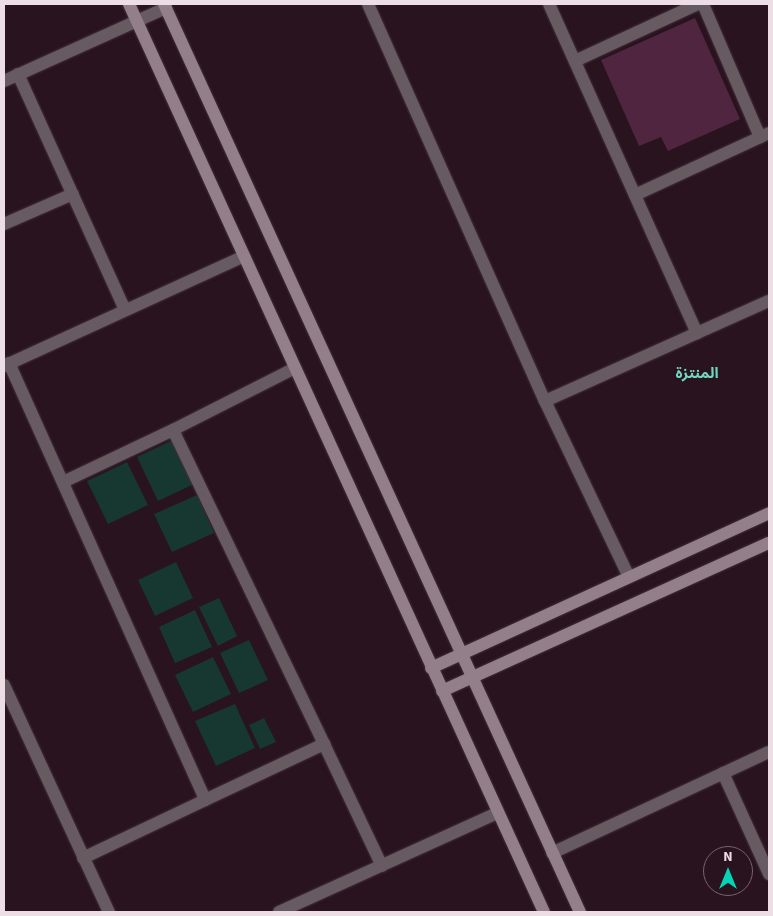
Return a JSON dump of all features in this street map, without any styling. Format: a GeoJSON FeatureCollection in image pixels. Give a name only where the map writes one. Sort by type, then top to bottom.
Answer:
{"type":"FeatureCollection","features":[{"type":"Feature","properties":{"kind":"main road"},"geometry":{"type":"LineString","coordinates":[[129,4],[497,813],[544,912]]}},
{"type":"Feature","properties":{"kind":"main road"},"geometry":{"type":"LineString","coordinates":[[165,6],[580,912]]}},
{"type":"Feature","properties":{"kind":"main road"},"geometry":{"type":"LineString","coordinates":[[431,668],[769,513]]}},
{"type":"Feature","properties":{"kind":"main road"},"geometry":{"type":"LineString","coordinates":[[442,691],[769,543]]}},
{"type":"Feature","properties":{"kind":"street"},"geometry":{"type":"LineString","coordinates":[[368,4],[546,400],[629,578]]}},
{"type":"Feature","properties":{"kind":"street"},"geometry":{"type":"LineString","coordinates":[[549,4],[697,333]]}},
{"type":"Feature","properties":{"kind":"street"},"geometry":{"type":"LineString","coordinates":[[575,61],[698,4]]}},
{"type":"Feature","properties":{"kind":"street"},"geometry":{"type":"LineString","coordinates":[[635,194],[765,135],[703,4]]}},
{"type":"Feature","properties":{"kind":"street"},"geometry":{"type":"LineString","coordinates":[[4,81],[137,21],[165,6]]}},
{"type":"Feature","properties":{"kind":"street"},"geometry":{"type":"LineString","coordinates":[[18,74],[125,310]]}},
{"type":"Feature","properties":{"kind":"street"},"geometry":{"type":"LineString","coordinates":[[4,224],[73,194]]}},
{"type":"Feature","properties":{"kind":"street"},"geometry":{"type":"LineString","coordinates":[[205,800],[7,364],[244,256]]}},
{"type":"Feature","properties":{"kind":"street"},"geometry":{"type":"LineString","coordinates":[[546,400],[769,302]]}},
{"type":"Feature","properties":{"kind":"street"},"geometry":{"type":"LineString","coordinates":[[62,482],[173,430],[295,368]]}},
{"type":"Feature","properties":{"kind":"street"},"geometry":{"type":"LineString","coordinates":[[173,430],[382,866]]}},
{"type":"Feature","properties":{"kind":"street"},"geometry":{"type":"LineString","coordinates":[[4,685],[108,912]]}},
{"type":"Feature","properties":{"kind":"street"},"geometry":{"type":"LineString","coordinates":[[83,858],[324,744]]}},
{"type":"Feature","properties":{"kind":"street"},"geometry":{"type":"LineString","coordinates":[[552,853],[769,752]]}},
{"type":"Feature","properties":{"kind":"street"},"geometry":{"type":"LineString","coordinates":[[723,774],[769,874]]}},
{"type":"Feature","properties":{"kind":"street"},"geometry":{"type":"LineString","coordinates":[[279,912],[497,813]]}},
{"type":"Feature","properties":{"kind":"shaded area"},"geometry":{"type":"Polygon","coordinates":[[[695,18],[740,119],[668,151],[661,137],[639,146],[601,60],[695,18]]]}},
{"type":"Feature","properties":{"kind":"building"},"geometry":{"type":"Polygon","coordinates":[[[173,440],[194,484],[158,501],[137,457],[173,440]]]}},
{"type":"Feature","properties":{"kind":"building"},"geometry":{"type":"Polygon","coordinates":[[[127,462],[148,505],[108,524],[87,481],[127,462]]]}},
{"type":"Feature","properties":{"kind":"building"},"geometry":{"type":"Polygon","coordinates":[[[197,495],[214,533],[172,552],[154,514],[197,495]]]}},
{"type":"Feature","properties":{"kind":"building"},"geometry":{"type":"Polygon","coordinates":[[[176,562],[193,598],[155,616],[138,580],[176,562]]]}},
{"type":"Feature","properties":{"kind":"building"},"geometry":{"type":"Polygon","coordinates":[[[219,598],[237,636],[218,646],[199,607],[219,598]]]}},
{"type":"Feature","properties":{"kind":"building"},"geometry":{"type":"Polygon","coordinates":[[[195,610],[212,647],[175,663],[159,627],[195,610]]]}},
{"type":"Feature","properties":{"kind":"building"},"geometry":{"type":"Polygon","coordinates":[[[249,640],[268,680],[239,693],[220,653],[249,640]]]}},
{"type":"Feature","properties":{"kind":"building"},"geometry":{"type":"Polygon","coordinates":[[[213,657],[231,694],[193,712],[175,675],[213,657]]]}},
{"type":"Feature","properties":{"kind":"building"},"geometry":{"type":"Polygon","coordinates":[[[235,704],[255,748],[216,766],[195,721],[235,704]]]}},
{"type":"Feature","properties":{"kind":"building"},"geometry":{"type":"Polygon","coordinates":[[[264,718],[276,742],[260,749],[249,725],[264,718]]]}},
{"type":"Feature","properties":{"kind":"district","name":"المنتزة"},"geometry":{"type":"Point","coordinates":[697,374]}}]}
